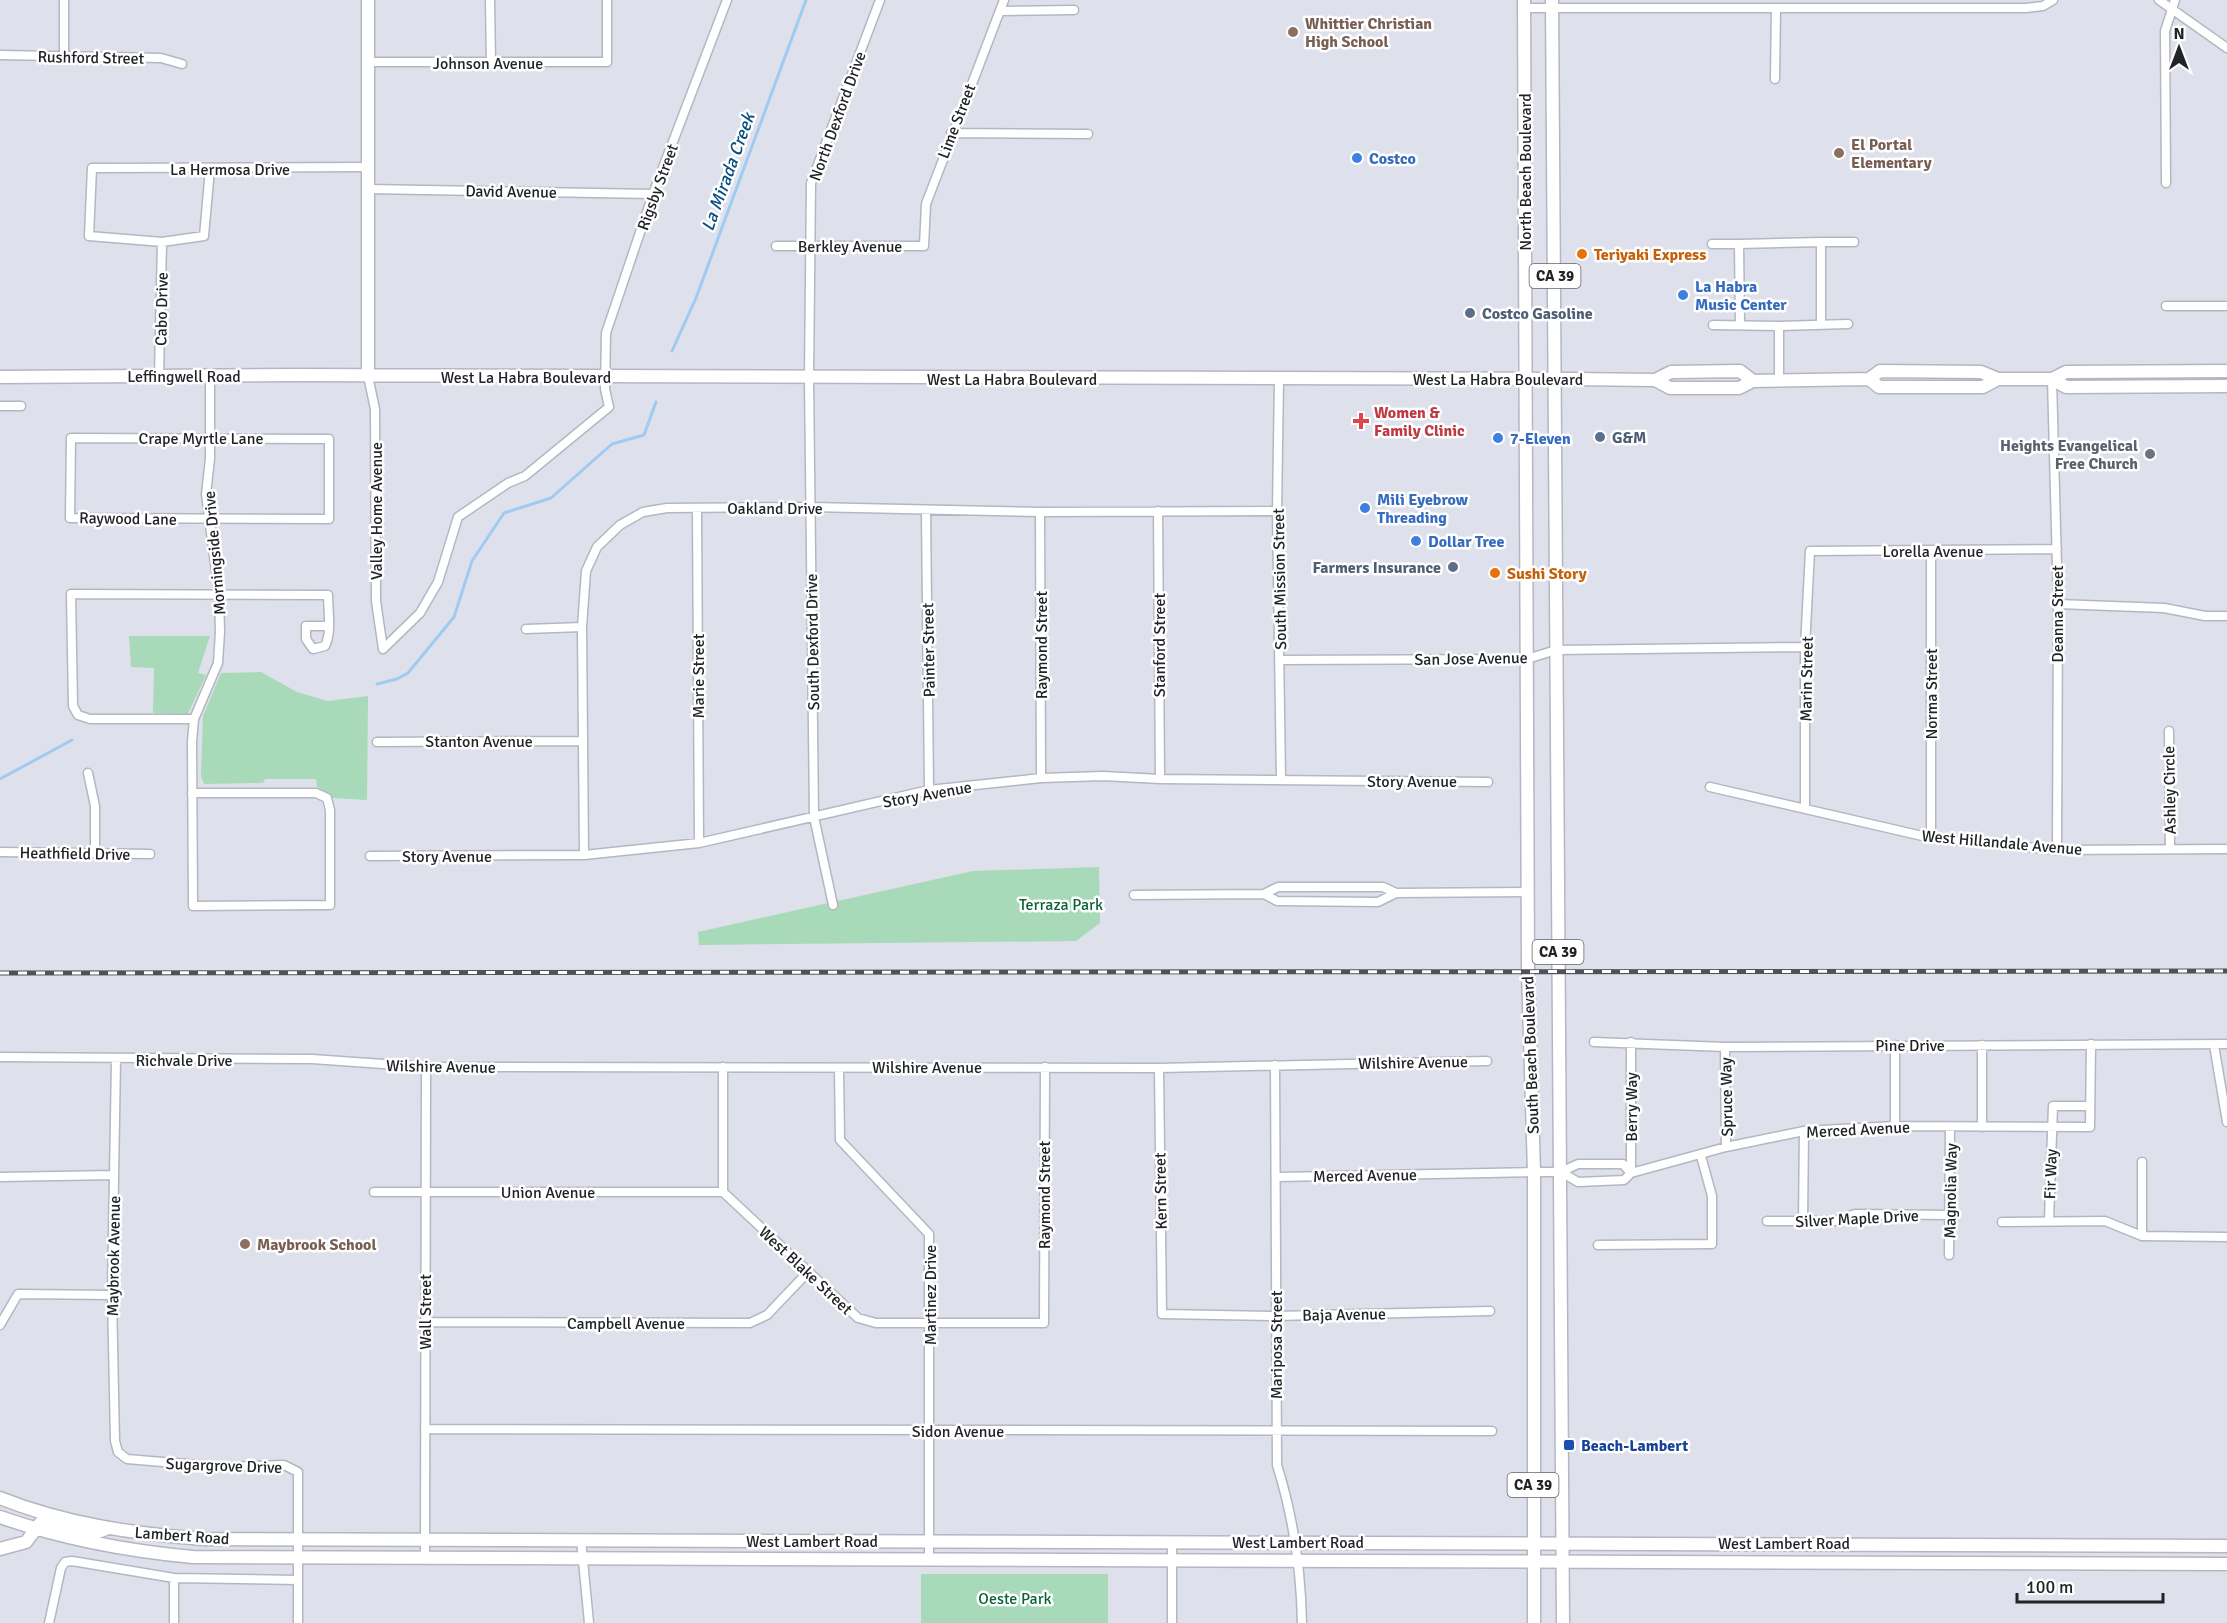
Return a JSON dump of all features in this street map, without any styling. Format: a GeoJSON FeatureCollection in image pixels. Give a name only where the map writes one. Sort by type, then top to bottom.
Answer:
{"type":"FeatureCollection","features":[{"type":"Feature","properties":{"kind":"main road","name":"Valley Home Avenue"},"geometry":{"type":"LineString","coordinates":[[368,0],[368,376]]}},
{"type":"Feature","properties":{"kind":"main road","name":"North Beach Boulevard"},"geometry":{"type":"LineString","coordinates":[[1524,4],[1527,380]]}},
{"type":"Feature","properties":{"kind":"main road","name":"North Beach Boulevard"},"geometry":{"type":"LineString","coordinates":[[1552,4],[1555,380]]}},
{"type":"Feature","properties":{"kind":"main road","name":"West La Habra Boulevard"},"geometry":{"type":"LineString","coordinates":[[368,376],[1655,380],[1671,372],[1740,371],[1753,381],[1869,379],[1880,371],[1981,372],[1998,380],[2052,379],[2066,372],[2227,371]]}},
{"type":"Feature","properties":{"kind":"main road","name":"Leffingwell Road"},"geometry":{"type":"LineString","coordinates":[[0,377],[368,376]]}},
{"type":"Feature","properties":{"kind":"main road","name":"West La Habra Boulevard"},"geometry":{"type":"LineString","coordinates":[[2052,379],[2066,387],[2227,386]]}},
{"type":"Feature","properties":{"kind":"main road","name":"South Beach Boulevard"},"geometry":{"type":"LineString","coordinates":[[1527,380],[1528,982],[1534,1172],[1534,1623]]}},
{"type":"Feature","properties":{"kind":"main road","name":"South Beach Boulevard"},"geometry":{"type":"LineString","coordinates":[[1555,380],[1563,1623]]}},
{"type":"Feature","properties":{"kind":"main road","name":"Lambert Road"},"geometry":{"type":"LineString","coordinates":[[0,1498],[59,1517],[107,1528],[204,1539],[369,1540]]}},
{"type":"Feature","properties":{"kind":"main road","name":"Lambert Road"},"geometry":{"type":"LineString","coordinates":[[0,1517],[86,1542],[161,1554],[298,1558],[369,1557]]}},
{"type":"Feature","properties":{"kind":"main road"},"geometry":{"type":"LineString","coordinates":[[0,1549],[26,1542],[35,1528],[43,1522],[92,1534],[98,1534],[107,1528]]}},
{"type":"Feature","properties":{"kind":"main road","name":"West Lambert Road"},"geometry":{"type":"LineString","coordinates":[[369,1540],[1561,1542],[2227,1546]]}},
{"type":"Feature","properties":{"kind":"main road","name":"West Lambert Road"},"geometry":{"type":"LineString","coordinates":[[369,1557],[1562,1562],[1926,1561],[2227,1564]]}},
{"type":"Feature","properties":{"kind":"street"},"geometry":{"type":"LineString","coordinates":[[64,0],[64,56]]}},
{"type":"Feature","properties":{"kind":"street"},"geometry":{"type":"LineString","coordinates":[[490,0],[491,63]]}},
{"type":"Feature","properties":{"kind":"street","name":"Johnson Avenue"},"geometry":{"type":"LineString","coordinates":[[369,62],[607,63],[607,0]]}},
{"type":"Feature","properties":{"kind":"street","name":"Rigsby Street"},"geometry":{"type":"LineString","coordinates":[[604,378],[606,333],[654,194],[728,0]]}},
{"type":"Feature","properties":{"kind":"street","name":"North Dexford Drive"},"geometry":{"type":"LineString","coordinates":[[809,378],[809,246],[812,183],[880,0]]}},
{"type":"Feature","properties":{"kind":"street","name":"Lime Street"},"geometry":{"type":"LineString","coordinates":[[924,246],[926,204],[951,133],[1004,0]]}},
{"type":"Feature","properties":{"kind":"street"},"geometry":{"type":"LineString","coordinates":[[1524,4],[1776,8],[2026,8],[2043,6],[2053,0]]}},
{"type":"Feature","properties":{"kind":"street"},"geometry":{"type":"LineString","coordinates":[[2159,0],[2173,4],[2227,48]]}},
{"type":"Feature","properties":{"kind":"street"},"geometry":{"type":"LineString","coordinates":[[2166,183],[2164,31],[2173,4]]}},
{"type":"Feature","properties":{"kind":"street"},"geometry":{"type":"LineString","coordinates":[[1775,79],[1776,8]]}},
{"type":"Feature","properties":{"kind":"street"},"geometry":{"type":"LineString","coordinates":[[1000,11],[1074,10]]}},
{"type":"Feature","properties":{"kind":"street","name":"Rushford Street"},"geometry":{"type":"LineString","coordinates":[[0,56],[160,58],[182,64]]}},
{"type":"Feature","properties":{"kind":"street"},"geometry":{"type":"LineString","coordinates":[[951,133],[1088,134]]}},
{"type":"Feature","properties":{"kind":"street","name":"La Hermosa Drive"},"geometry":{"type":"LineString","coordinates":[[162,242],[89,236],[92,168],[368,167]]}},
{"type":"Feature","properties":{"kind":"street"},"geometry":{"type":"LineString","coordinates":[[162,242],[204,236],[210,169]]}},
{"type":"Feature","properties":{"kind":"street","name":"David Avenue"},"geometry":{"type":"LineString","coordinates":[[368,189],[654,194]]}},
{"type":"Feature","properties":{"kind":"street","name":"Cabo Drive"},"geometry":{"type":"LineString","coordinates":[[159,376],[162,242]]}},
{"type":"Feature","properties":{"kind":"street"},"geometry":{"type":"LineString","coordinates":[[1821,242],[1821,324]]}},
{"type":"Feature","properties":{"kind":"street"},"geometry":{"type":"LineString","coordinates":[[1712,244],[1854,242]]}},
{"type":"Feature","properties":{"kind":"street"},"geometry":{"type":"LineString","coordinates":[[1739,244],[1740,324]]}},
{"type":"Feature","properties":{"kind":"street","name":"Berkley Avenue"},"geometry":{"type":"LineString","coordinates":[[776,246],[924,246]]}},
{"type":"Feature","properties":{"kind":"street"},"geometry":{"type":"LineString","coordinates":[[2166,306],[2227,306]]}},
{"type":"Feature","properties":{"kind":"street"},"geometry":{"type":"LineString","coordinates":[[1713,325],[1848,324]]}},
{"type":"Feature","properties":{"kind":"street"},"geometry":{"type":"LineString","coordinates":[[1779,326],[1779,380]]}},
{"type":"Feature","properties":{"kind":"street","name":"Morningside Drive"},"geometry":{"type":"LineString","coordinates":[[192,793],[316,793],[327,798],[330,810],[330,905],[193,906],[192,793],[194,719],[218,663],[219,594],[206,494],[210,438],[210,376]]}},
{"type":"Feature","properties":{"kind":"street","name":"Valley Home Avenue"},"geometry":{"type":"LineString","coordinates":[[368,376],[375,409],[376,601],[382,649],[425,606],[438,582],[458,517],[525,476],[609,407],[604,378]]}},
{"type":"Feature","properties":{"kind":"street","name":"South Dexford Drive"},"geometry":{"type":"LineString","coordinates":[[809,378],[814,817],[833,905]]}},
{"type":"Feature","properties":{"kind":"street","name":"South Mission Street"},"geometry":{"type":"LineString","coordinates":[[1279,379],[1277,511],[1281,780]]}},
{"type":"Feature","properties":{"kind":"street","name":"Deanna Street"},"geometry":{"type":"LineString","coordinates":[[2052,379],[2058,604],[2057,850]]}},
{"type":"Feature","properties":{"kind":"street"},"geometry":{"type":"LineString","coordinates":[[0,406],[21,406]]}},
{"type":"Feature","properties":{"kind":"street","name":"Crape Myrtle Lane"},"geometry":{"type":"LineString","coordinates":[[70,518],[71,438],[210,438],[329,439],[329,519]]}},
{"type":"Feature","properties":{"kind":"street","name":"Oakland Drive"},"geometry":{"type":"LineString","coordinates":[[584,855],[582,627],[586,571],[597,547],[620,525],[643,512],[667,508],[810,507],[1040,512],[1277,511]]}},
{"type":"Feature","properties":{"kind":"street","name":"Marie Street"},"geometry":{"type":"LineString","coordinates":[[697,509],[699,843]]}},
{"type":"Feature","properties":{"kind":"street","name":"Painter Street"},"geometry":{"type":"LineString","coordinates":[[926,510],[929,790]]}},
{"type":"Feature","properties":{"kind":"street","name":"Stanford Street"},"geometry":{"type":"LineString","coordinates":[[1158,511],[1160,779]]}},
{"type":"Feature","properties":{"kind":"street","name":"Raymond Street"},"geometry":{"type":"LineString","coordinates":[[1040,512],[1041,778]]}},
{"type":"Feature","properties":{"kind":"street","name":"Raywood Lane"},"geometry":{"type":"LineString","coordinates":[[70,518],[329,519]]}},
{"type":"Feature","properties":{"kind":"street","name":"Lorella Avenue"},"geometry":{"type":"LineString","coordinates":[[1810,551],[2057,549]]}},
{"type":"Feature","properties":{"kind":"street","name":"Marin Street"},"geometry":{"type":"LineString","coordinates":[[1805,808],[1806,647],[1810,551]]}},
{"type":"Feature","properties":{"kind":"street","name":"Norma Street"},"geometry":{"type":"LineString","coordinates":[[1931,551],[1931,838]]}},
{"type":"Feature","properties":{"kind":"street"},"geometry":{"type":"LineString","coordinates":[[194,719],[90,719],[78,716],[73,706],[71,594],[328,595],[328,626]]}},
{"type":"Feature","properties":{"kind":"street"},"geometry":{"type":"LineString","coordinates":[[2058,604],[2164,608],[2205,616],[2227,616]]}},
{"type":"Feature","properties":{"kind":"street"},"geometry":{"type":"LineString","coordinates":[[526,629],[582,627]]}},
{"type":"Feature","properties":{"kind":"street","name":"San Jose Avenue"},"geometry":{"type":"LineString","coordinates":[[1280,660],[1527,659],[1556,650],[1806,647]]}},
{"type":"Feature","properties":{"kind":"street","name":"Ashley Circle"},"geometry":{"type":"LineString","coordinates":[[2169,731],[2170,849]]}},
{"type":"Feature","properties":{"kind":"street","name":"Stanton Avenue"},"geometry":{"type":"LineString","coordinates":[[377,741],[582,741]]}},
{"type":"Feature","properties":{"kind":"street"},"geometry":{"type":"LineString","coordinates":[[88,773],[95,806],[95,854]]}},
{"type":"Feature","properties":{"kind":"street","name":"Story Avenue"},"geometry":{"type":"LineString","coordinates":[[370,856],[584,855],[699,843],[929,790],[1041,778],[1103,776],[1160,779],[1488,782]]}},
{"type":"Feature","properties":{"kind":"street","name":"West Hillandale Avenue"},"geometry":{"type":"LineString","coordinates":[[1710,787],[1931,838],[2057,850],[2227,849]]}},
{"type":"Feature","properties":{"kind":"street","name":"Heathfield Drive"},"geometry":{"type":"LineString","coordinates":[[0,852],[150,854]]}},
{"type":"Feature","properties":{"kind":"street"},"geometry":{"type":"LineString","coordinates":[[1134,895],[1264,894],[1278,887],[1383,887],[1396,893],[1528,892]]}},
{"type":"Feature","properties":{"kind":"street"},"geometry":{"type":"LineString","coordinates":[[1264,894],[1277,901],[1378,902],[1396,893]]}},
{"type":"Feature","properties":{"kind":"street","name":"Pine Drive"},"geometry":{"type":"LineString","coordinates":[[1594,1042],[1725,1047],[2227,1044]]}},
{"type":"Feature","properties":{"kind":"street","name":"Berry Way"},"geometry":{"type":"LineString","coordinates":[[1631,1042],[1631,1173]]}},
{"type":"Feature","properties":{"kind":"street"},"geometry":{"type":"LineString","coordinates":[[2051,1128],[2053,1106],[2090,1106],[2091,1044]]}},
{"type":"Feature","properties":{"kind":"street"},"geometry":{"type":"LineString","coordinates":[[1895,1045],[1895,1126]]}},
{"type":"Feature","properties":{"kind":"street"},"geometry":{"type":"LineString","coordinates":[[1982,1045],[1982,1128]]}},
{"type":"Feature","properties":{"kind":"street"},"geometry":{"type":"LineString","coordinates":[[2214,1045],[2227,1122]]}},
{"type":"Feature","properties":{"kind":"street","name":"Spruce Way"},"geometry":{"type":"LineString","coordinates":[[1725,1047],[1726,1147]]}},
{"type":"Feature","properties":{"kind":"street","name":"Richvale Drive"},"geometry":{"type":"LineString","coordinates":[[0,1058],[312,1059],[368,1065]]}},
{"type":"Feature","properties":{"kind":"street","name":"Maybrook Avenue"},"geometry":{"type":"LineString","coordinates":[[116,1060],[112,1295],[113,1428],[118,1452]]}},
{"type":"Feature","properties":{"kind":"street","name":"Wilshire Avenue"},"geometry":{"type":"LineString","coordinates":[[368,1065],[1159,1068],[1486,1061]]}},
{"type":"Feature","properties":{"kind":"street","name":"Mariposa Street"},"geometry":{"type":"LineString","coordinates":[[1275,1065],[1277,1465],[1289,1501],[1293,1543],[1301,1578],[1302,1623]]}},
{"type":"Feature","properties":{"kind":"street","name":"Wall Street"},"geometry":{"type":"LineString","coordinates":[[425,1557],[426,1067]]}},
{"type":"Feature","properties":{"kind":"street"},"geometry":{"type":"LineString","coordinates":[[723,1067],[723,1192]]}},
{"type":"Feature","properties":{"kind":"street","name":"Raymond Street"},"geometry":{"type":"LineString","coordinates":[[1044,1323],[1045,1067]]}},
{"type":"Feature","properties":{"kind":"street","name":"Martinez Drive"},"geometry":{"type":"LineString","coordinates":[[839,1068],[840,1140],[929,1234],[929,1558]]}},
{"type":"Feature","properties":{"kind":"street","name":"Kern Street"},"geometry":{"type":"LineString","coordinates":[[1159,1068],[1162,1314]]}},
{"type":"Feature","properties":{"kind":"street","name":"Merced Avenue"},"geometry":{"type":"LineString","coordinates":[[1561,1172],[1578,1182],[1624,1180],[1631,1173],[1701,1156],[1726,1147],[1804,1131],[1895,1126],[2090,1128],[2090,1106]]}},
{"type":"Feature","properties":{"kind":"street","name":"Magnolia Way"},"geometry":{"type":"LineString","coordinates":[[1949,1255],[1950,1127]]}},
{"type":"Feature","properties":{"kind":"street","name":"Fir Way"},"geometry":{"type":"LineString","coordinates":[[2049,1220],[2051,1128]]}},
{"type":"Feature","properties":{"kind":"street"},"geometry":{"type":"LineString","coordinates":[[1803,1221],[1804,1131]]}},
{"type":"Feature","properties":{"kind":"street"},"geometry":{"type":"LineString","coordinates":[[1598,1245],[1712,1244],[1712,1196],[1701,1156]]}},
{"type":"Feature","properties":{"kind":"street"},"geometry":{"type":"LineString","coordinates":[[2142,1162],[2142,1236]]}},
{"type":"Feature","properties":{"kind":"street","name":"Merced Avenue"},"geometry":{"type":"LineString","coordinates":[[1277,1177],[1561,1172],[1578,1164],[1623,1164],[1631,1173]]}},
{"type":"Feature","properties":{"kind":"street"},"geometry":{"type":"LineString","coordinates":[[0,1176],[114,1175]]}},
{"type":"Feature","properties":{"kind":"street","name":"Union Avenue"},"geometry":{"type":"LineString","coordinates":[[374,1192],[723,1192]]}},
{"type":"Feature","properties":{"kind":"street","name":"West Blake Street"},"geometry":{"type":"LineString","coordinates":[[723,1192],[807,1273],[858,1318],[876,1323],[1044,1323]]}},
{"type":"Feature","properties":{"kind":"street","name":"Silver Maple Drive"},"geometry":{"type":"LineString","coordinates":[[1767,1221],[1834,1221],[1856,1215],[1948,1215]]}},
{"type":"Feature","properties":{"kind":"street"},"geometry":{"type":"LineString","coordinates":[[2002,1222],[2104,1221],[2142,1236],[2227,1238]]}},
{"type":"Feature","properties":{"kind":"street","name":"Campbell Avenue"},"geometry":{"type":"LineString","coordinates":[[425,1322],[750,1323],[767,1315],[807,1273]]}},
{"type":"Feature","properties":{"kind":"street"},"geometry":{"type":"LineString","coordinates":[[0,1325],[18,1294],[112,1295]]}},
{"type":"Feature","properties":{"kind":"street","name":"Baja Avenue"},"geometry":{"type":"LineString","coordinates":[[1162,1314],[1275,1316],[1490,1311]]}},
{"type":"Feature","properties":{"kind":"street","name":"Sidon Avenue"},"geometry":{"type":"LineString","coordinates":[[425,1429],[1492,1431]]}},
{"type":"Feature","properties":{"kind":"street","name":"Sugargrove Drive"},"geometry":{"type":"LineString","coordinates":[[118,1452],[127,1459],[144,1462],[222,1467],[284,1465],[293,1468],[298,1472],[299,1481],[298,1540]]}},
{"type":"Feature","properties":{"kind":"street"},"geometry":{"type":"LineString","coordinates":[[298,1540],[298,1623]]}},
{"type":"Feature","properties":{"kind":"street"},"geometry":{"type":"LineString","coordinates":[[581,1540],[589,1623]]}},
{"type":"Feature","properties":{"kind":"street"},"geometry":{"type":"LineString","coordinates":[[1172,1542],[1172,1623]]}},
{"type":"Feature","properties":{"kind":"street"},"geometry":{"type":"LineString","coordinates":[[49,1623],[61,1568],[65,1562],[72,1561],[174,1578],[298,1580]]}},
{"type":"Feature","properties":{"kind":"street"},"geometry":{"type":"LineString","coordinates":[[174,1578],[174,1623]]}},
{"type":"Feature","properties":{"kind":"green space"},"geometry":{"type":"Polygon","coordinates":[[[129,636],[210,636],[198,673],[206,675],[188,714],[153,713],[154,668],[131,667],[129,636]]]}},
{"type":"Feature","properties":{"kind":"green space"},"geometry":{"type":"Polygon","coordinates":[[[261,672],[297,692],[328,701],[368,696],[367,800],[333,798],[317,787],[316,779],[265,779],[263,783],[204,784],[201,776],[203,716],[221,673],[261,672]]]}},
{"type":"Feature","properties":{"kind":"green space","name":"Terraza Park"},"geometry":{"type":"Polygon","coordinates":[[[1099,867],[1100,923],[1076,941],[699,945],[698,932],[973,871],[1099,867]]]}},
{"type":"Feature","properties":{"kind":"green space","name":"Oeste Park"},"geometry":{"type":"Polygon","coordinates":[[[921,1574],[1108,1574],[1108,1623],[921,1623],[921,1574]]]}},
{"type":"Feature","properties":{"kind":"waterway","name":"La Mirada Creek"},"geometry":{"type":"LineString","coordinates":[[672,351],[696,298],[806,0]]}},
{"type":"Feature","properties":{"kind":"waterway","name":"La Mirada Creek"},"geometry":{"type":"LineString","coordinates":[[377,684],[397,679],[408,673],[454,617],[472,561],[504,513],[551,498],[612,444],[644,435],[656,402]]}},
{"type":"Feature","properties":{"kind":"waterway","name":"La Mirada Creek"},"geometry":{"type":"LineString","coordinates":[[0,779],[72,740]]}},
{"type":"Feature","properties":{"kind":"railway"},"geometry":{"type":"LineString","coordinates":[[0,973],[2227,971]]}},
{"type":"Feature","properties":{"kind":"place","name":"Whittier Christian High School"},"geometry":{"type":"Point","coordinates":[1293,32]}},
{"type":"Feature","properties":{"kind":"place","name":"El Portal Elementary"},"geometry":{"type":"Point","coordinates":[1839,153]}},
{"type":"Feature","properties":{"kind":"place","name":"Costco"},"geometry":{"type":"Point","coordinates":[1357,158]}},
{"type":"Feature","properties":{"kind":"place","name":"Teriyaki Express"},"geometry":{"type":"Point","coordinates":[1582,254]}},
{"type":"Feature","properties":{"kind":"place","name":"La Habra Music Center"},"geometry":{"type":"Point","coordinates":[1683,295]}},
{"type":"Feature","properties":{"kind":"place","name":"Costco Gasoline"},"geometry":{"type":"Point","coordinates":[1470,313]}},
{"type":"Feature","properties":{"kind":"place","name":"Women & Family Clinic"},"geometry":{"type":"Point","coordinates":[1361,421]}},
{"type":"Feature","properties":{"kind":"place","name":"G&M"},"geometry":{"type":"Point","coordinates":[1600,437]}},
{"type":"Feature","properties":{"kind":"place","name":"7-Eleven"},"geometry":{"type":"Point","coordinates":[1498,438]}},
{"type":"Feature","properties":{"kind":"place","name":"Heights Evangelical Free Church"},"geometry":{"type":"Point","coordinates":[2150,454]}},
{"type":"Feature","properties":{"kind":"place","name":"Mili Eyebrow Threading"},"geometry":{"type":"Point","coordinates":[1365,508]}},
{"type":"Feature","properties":{"kind":"place","name":"Dollar Tree"},"geometry":{"type":"Point","coordinates":[1416,541]}},
{"type":"Feature","properties":{"kind":"place","name":"Farmers Insurance"},"geometry":{"type":"Point","coordinates":[1453,567]}},
{"type":"Feature","properties":{"kind":"place","name":"Sushi Story"},"geometry":{"type":"Point","coordinates":[1495,573]}},
{"type":"Feature","properties":{"kind":"place","name":"Maybrook School"},"geometry":{"type":"Point","coordinates":[245,1244]}},
{"type":"Feature","properties":{"kind":"place","name":"Beach-Lambert"},"geometry":{"type":"Point","coordinates":[1569,1445]}}]}
